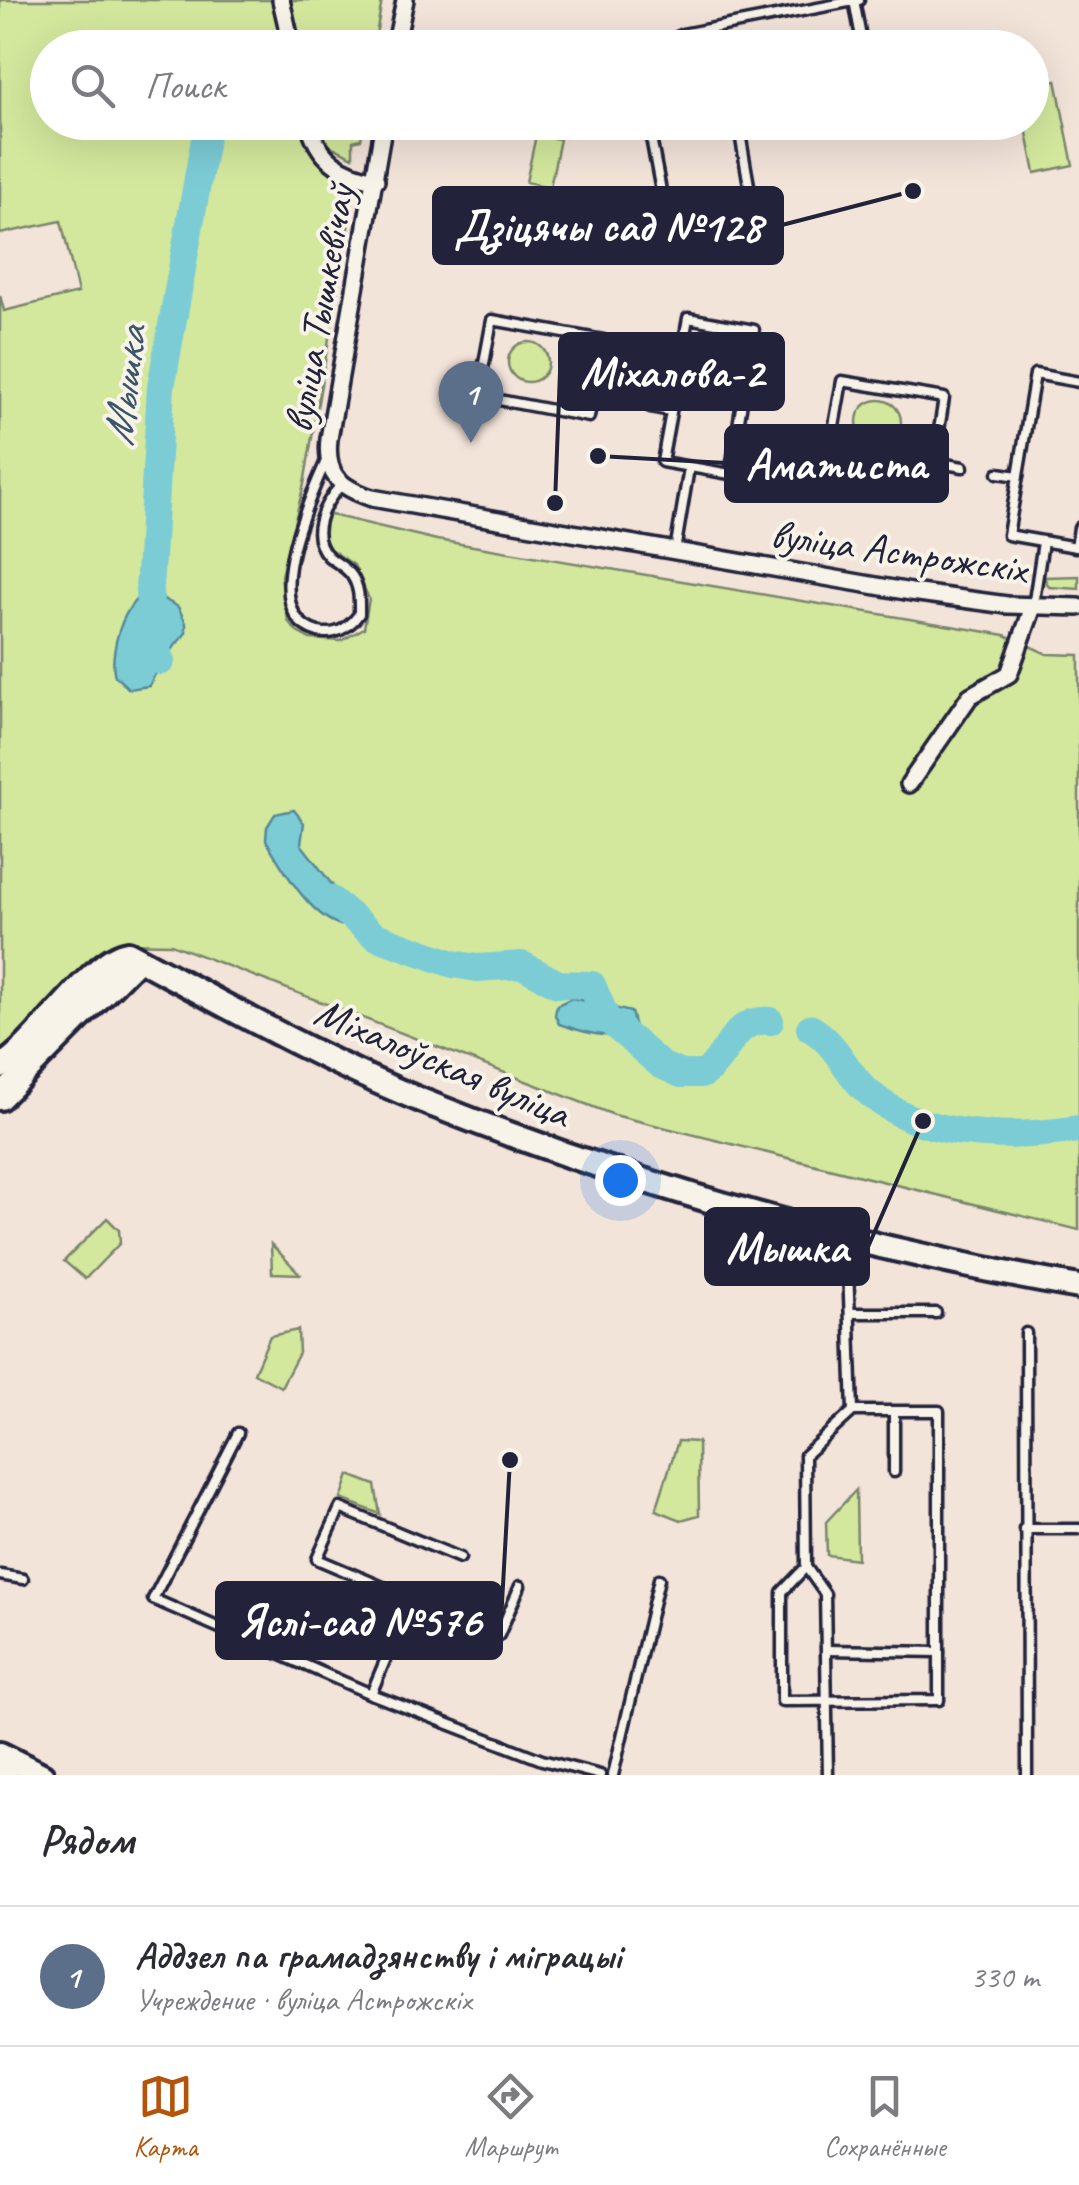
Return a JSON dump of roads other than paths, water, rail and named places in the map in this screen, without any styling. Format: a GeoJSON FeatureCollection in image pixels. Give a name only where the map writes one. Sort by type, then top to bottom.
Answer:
{"type":"FeatureCollection","features":[{"type":"Feature","properties":{"kind":"street"},"geometry":{"type":"LineString","coordinates":[[281,0],[288,30]]}},
{"type":"Feature","properties":{"kind":"street"},"geometry":{"type":"LineString","coordinates":[[398,30],[405,0]]}},
{"type":"Feature","properties":{"kind":"street"},"geometry":{"type":"LineString","coordinates":[[315,140],[334,165],[376,180]]}},
{"type":"Feature","properties":{"kind":"street","name":"вуліца Тышкевічаў"},"geometry":{"type":"LineString","coordinates":[[348,489],[326,462],[382,140]]}},
{"type":"Feature","properties":{"kind":"street","name":"вуліца Астрожскіх"},"geometry":{"type":"LineString","coordinates":[[348,489],[911,592],[1033,607],[1079,607]]}},
{"type":"Feature","properties":{"kind":"street"},"geometry":{"type":"LineString","coordinates":[[909,784],[970,696],[1010,674],[1033,607]]}},
{"type":"Feature","properties":{"kind":"street"},"geometry":{"type":"LineString","coordinates":[[0,1067],[19,1056],[106,962],[128,953],[138,958],[0,1098]]}},
{"type":"Feature","properties":{"kind":"street","name":"Міхалоўская вуліца"},"geometry":{"type":"LineString","coordinates":[[138,958],[429,1104],[695,1198],[855,1242],[1079,1288]]}},
{"type":"Feature","properties":{"kind":"street"},"geometry":{"type":"LineString","coordinates":[[0,1754],[42,1775]]}},
{"type":"Feature","properties":{"kind":"lane"},"geometry":{"type":"LineString","coordinates":[[702,30],[856,0],[860,30]]}},
{"type":"Feature","properties":{"kind":"lane"},"geometry":{"type":"LineString","coordinates":[[651,140],[668,228],[754,214],[741,140]]}},
{"type":"Feature","properties":{"kind":"lane"},"geometry":{"type":"LineString","coordinates":[[688,318],[754,330],[738,428],[730,474],[662,462],[688,318]]}},
{"type":"Feature","properties":{"kind":"lane"},"geometry":{"type":"LineString","coordinates":[[492,320],[603,340],[593,397],[590,418],[478,396],[492,320]]}},
{"type":"Feature","properties":{"kind":"lane"},"geometry":{"type":"LineString","coordinates":[[1079,382],[1035,374],[1008,536],[1076,548],[1079,528]]}},
{"type":"Feature","properties":{"kind":"lane"},"geometry":{"type":"LineString","coordinates":[[842,381],[944,398],[932,475],[829,458],[832,443],[842,381]]}},
{"type":"Feature","properties":{"kind":"lane"},"geometry":{"type":"LineString","coordinates":[[593,397],[615,400]]}},
{"type":"Feature","properties":{"kind":"lane"},"geometry":{"type":"LineString","coordinates":[[650,407],[670,411]]}},
{"type":"Feature","properties":{"kind":"lane"},"geometry":{"type":"LineString","coordinates":[[738,428],[770,433]]}},
{"type":"Feature","properties":{"kind":"lane"},"geometry":{"type":"LineString","coordinates":[[805,439],[832,443]]}},
{"type":"Feature","properties":{"kind":"lane"},"geometry":{"type":"LineString","coordinates":[[326,462],[307,504],[289,575],[293,611],[313,630],[324,633],[342,630],[359,614],[360,598],[352,575],[324,550],[320,539],[323,509],[348,489]]}},
{"type":"Feature","properties":{"kind":"lane"},"geometry":{"type":"LineString","coordinates":[[934,462],[963,467]]}},
{"type":"Feature","properties":{"kind":"lane"},"geometry":{"type":"LineString","coordinates":[[676,551],[689,468]]}},
{"type":"Feature","properties":{"kind":"lane"},"geometry":{"type":"LineString","coordinates":[[998,473],[1018,476]]}},
{"type":"Feature","properties":{"kind":"lane"},"geometry":{"type":"LineString","coordinates":[[1033,607],[1043,542]]}},
{"type":"Feature","properties":{"kind":"lane"},"geometry":{"type":"LineString","coordinates":[[853,1411],[848,1267],[855,1242]]}},
{"type":"Feature","properties":{"kind":"lane"},"geometry":{"type":"LineString","coordinates":[[851,1314],[936,1314]]}},
{"type":"Feature","properties":{"kind":"lane"},"geometry":{"type":"LineString","coordinates":[[1026,1333],[1027,1775]]}},
{"type":"Feature","properties":{"kind":"lane"},"geometry":{"type":"LineString","coordinates":[[806,1567],[782,1592],[782,1700],[827,1700],[939,1700],[939,1411],[853,1411],[805,1455],[806,1567],[824,1594],[827,1650],[827,1700],[828,1775]]}},
{"type":"Feature","properties":{"kind":"lane"},"geometry":{"type":"LineString","coordinates":[[894,1412],[894,1472]]}},
{"type":"Feature","properties":{"kind":"lane"},"geometry":{"type":"LineString","coordinates":[[238,1433],[154,1598],[197,1622],[371,1694],[542,1760],[600,1775]]}},
{"type":"Feature","properties":{"kind":"lane"},"geometry":{"type":"LineString","coordinates":[[460,1558],[340,1508],[316,1559],[499,1636],[520,1586]]}},
{"type":"Feature","properties":{"kind":"lane"},"geometry":{"type":"LineString","coordinates":[[1024,1529],[1079,1529]]}},
{"type":"Feature","properties":{"kind":"lane"},"geometry":{"type":"LineString","coordinates":[[0,1575],[23,1579]]}},
{"type":"Feature","properties":{"kind":"lane"},"geometry":{"type":"LineString","coordinates":[[614,1775],[659,1579]]}},
{"type":"Feature","properties":{"kind":"lane"},"geometry":{"type":"LineString","coordinates":[[371,1694],[411,1598]]}},
{"type":"Feature","properties":{"kind":"lane"},"geometry":{"type":"LineString","coordinates":[[827,1650],[939,1652]]}},
{"type":"Feature","properties":{"kind":"water"},"geometry":{"type":"Polygon","coordinates":[[[149,591],[178,607],[186,633],[162,661],[149,686],[129,689],[115,676],[116,641],[132,604],[149,591]]]}},
{"type":"Feature","properties":{"kind":"water"},"geometry":{"type":"Polygon","coordinates":[[[294,810],[304,823],[301,844],[356,916],[353,926],[340,925],[314,908],[291,881],[266,840],[267,827],[275,814],[294,810]]]}},
{"type":"Feature","properties":{"kind":"water"},"geometry":{"type":"Polygon","coordinates":[[[572,998],[631,1012],[635,1027],[608,1035],[559,1024],[555,1015],[557,1005],[572,998]]]}},
{"type":"Feature","properties":{"kind":"waterway","name":"Мышка"},"geometry":{"type":"LineString","coordinates":[[161,661],[152,632],[149,591],[161,387],[205,140]]}},
{"type":"Feature","properties":{"kind":"waterway","name":"Мышка"},"geometry":{"type":"LineString","coordinates":[[330,899],[375,936],[453,964],[477,968],[522,965],[558,984],[592,985],[606,1018],[661,1065],[681,1074],[704,1074],[739,1031],[747,1025],[770,1021]]}},
{"type":"Feature","properties":{"kind":"waterway","name":"Мышка"},"geometry":{"type":"LineString","coordinates":[[810,1028],[827,1042],[868,1092],[915,1120],[941,1128],[997,1135],[1079,1129]]}},
{"type":"Feature","properties":{"kind":"place","name":"Дзіцячы сад №128"},"geometry":{"type":"Point","coordinates":[913,191]}},
{"type":"Feature","properties":{"kind":"place","name":"Аддзел па грамадзянству і міграцыі"},"geometry":{"type":"Point","coordinates":[471,443]}},
{"type":"Feature","properties":{"kind":"place","name":"Аматиста"},"geometry":{"type":"Point","coordinates":[598,456]}},
{"type":"Feature","properties":{"kind":"place","name":"Міхалова-2"},"geometry":{"type":"Point","coordinates":[555,503]}},
{"type":"Feature","properties":{"kind":"place","name":"Мышка"},"geometry":{"type":"Point","coordinates":[923,1121]}},
{"type":"Feature","properties":{"kind":"place","name":"Яслі-сад №576"},"geometry":{"type":"Point","coordinates":[510,1460]}}]}
